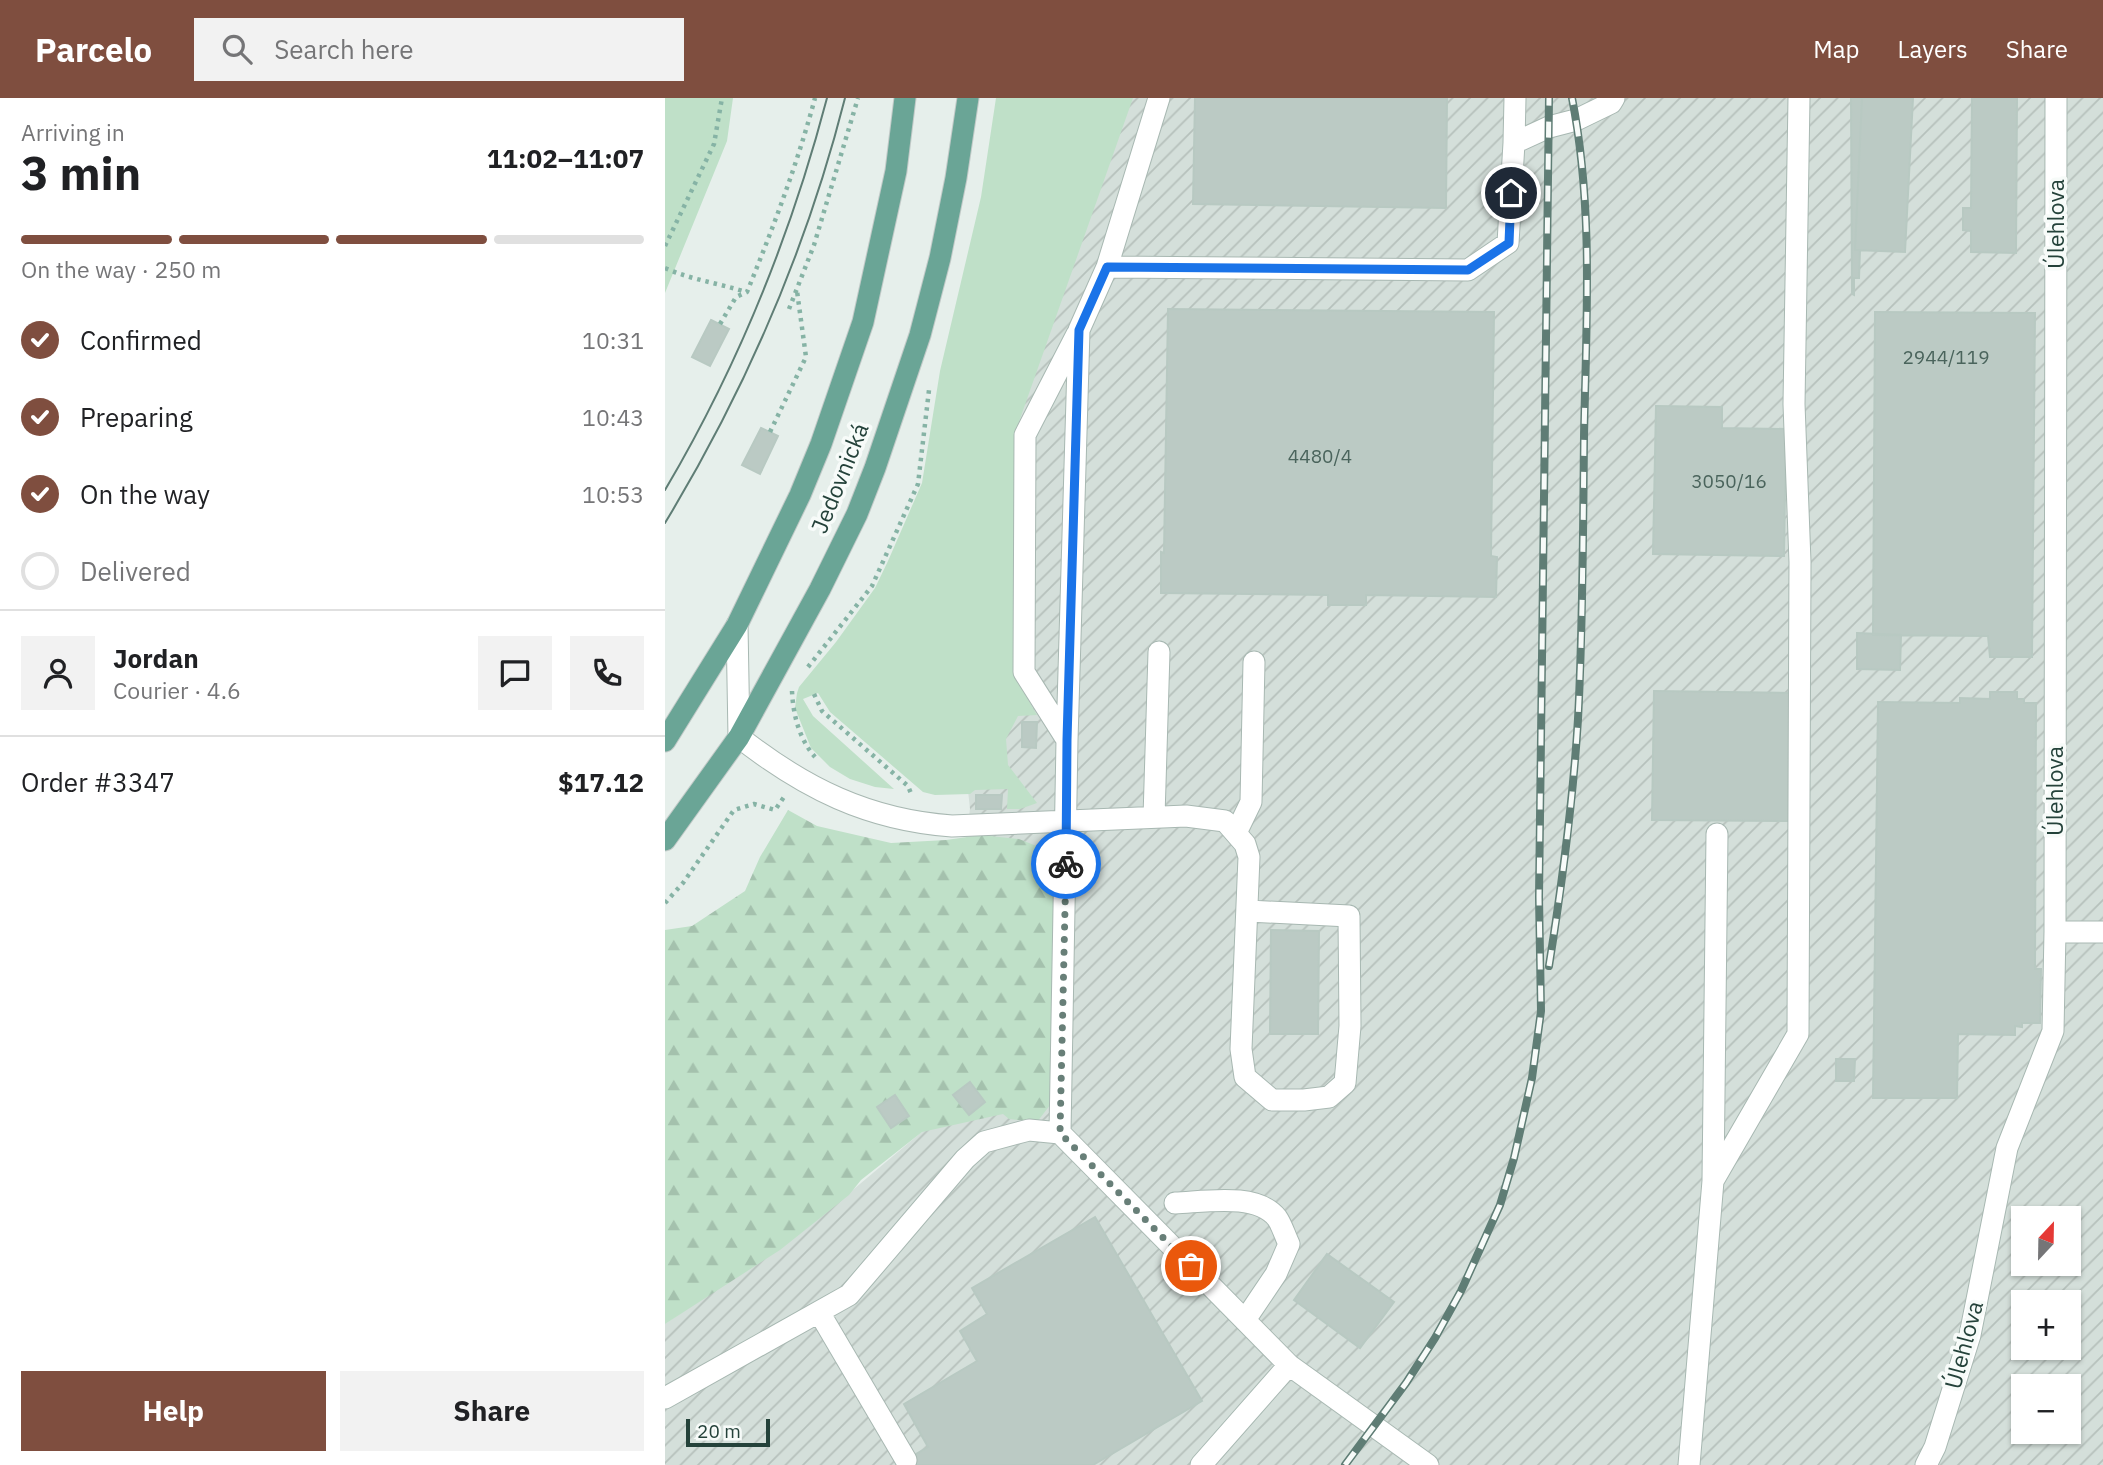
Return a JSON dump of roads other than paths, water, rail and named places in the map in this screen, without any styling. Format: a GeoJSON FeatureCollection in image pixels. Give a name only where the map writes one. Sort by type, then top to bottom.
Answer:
{"type":"FeatureCollection","features":[{"type":"Feature","properties":{"kind":"main road","name":"Jedovnická"},"geometry":{"type":"LineString","coordinates":[[665,741],[737,625],[800,495],[821,444],[863,322],[896,172],[905,98]]}},
{"type":"Feature","properties":{"kind":"main road","name":"Jedovnická"},"geometry":{"type":"LineString","coordinates":[[665,840],[739,737],[820,589],[875,468],[920,335],[940,258],[968,98]]}},
{"type":"Feature","properties":{"kind":"street"},"geometry":{"type":"LineString","coordinates":[[1067,740],[1024,672],[1025,435],[1079,330],[1107,267],[1159,98]]}},
{"type":"Feature","properties":{"kind":"street"},"geometry":{"type":"LineString","coordinates":[[1107,267],[1468,270],[1509,243],[1515,98]]}},
{"type":"Feature","properties":{"kind":"street"},"geometry":{"type":"LineString","coordinates":[[1514,143],[1549,127],[1576,120],[1611,103],[1614,98]]}},
{"type":"Feature","properties":{"kind":"street"},"geometry":{"type":"LineString","coordinates":[[1713,1181],[1798,1034],[1800,562],[1794,404],[1799,98]]}},
{"type":"Feature","properties":{"kind":"street","name":"Úlehlova"},"geometry":{"type":"LineString","coordinates":[[1926,1465],[1935,1447],[1970,1335],[2007,1148],[2053,1031],[2056,98]]}},
{"type":"Feature","properties":{"kind":"street"},"geometry":{"type":"LineString","coordinates":[[1060,1133],[1067,740],[1079,330]]}},
{"type":"Feature","properties":{"kind":"street"},"geometry":{"type":"LineString","coordinates":[[737,625],[739,737],[765,758],[826,794],[855,807],[925,824],[951,825],[1186,816],[1225,821],[1245,844],[1249,857],[1241,1049],[1245,1077],[1272,1100],[1329,1097],[1345,1083],[1350,1026],[1349,916],[1248,911]]}},
{"type":"Feature","properties":{"kind":"street"},"geometry":{"type":"LineString","coordinates":[[1154,817],[1159,652]]}},
{"type":"Feature","properties":{"kind":"street"},"geometry":{"type":"LineString","coordinates":[[1236,833],[1251,802],[1254,662]]}},
{"type":"Feature","properties":{"kind":"street"},"geometry":{"type":"LineString","coordinates":[[1689,1465],[1713,1181],[1717,834]]}},
{"type":"Feature","properties":{"kind":"street"},"geometry":{"type":"LineString","coordinates":[[2055,932],[2103,932]]}},
{"type":"Feature","properties":{"kind":"street"},"geometry":{"type":"LineString","coordinates":[[665,1398],[849,1295],[965,1159],[984,1142],[1029,1130],[1060,1133],[1289,1364],[1428,1465]]}},
{"type":"Feature","properties":{"kind":"street"},"geometry":{"type":"LineString","coordinates":[[1175,1203],[1235,1201],[1258,1204],[1276,1217],[1289,1244],[1276,1274],[1245,1320]]}},
{"type":"Feature","properties":{"kind":"street"},"geometry":{"type":"LineString","coordinates":[[819,1312],[906,1460]]}},
{"type":"Feature","properties":{"kind":"street"},"geometry":{"type":"LineString","coordinates":[[1201,1465],[1289,1364]]}},
{"type":"Feature","properties":{"kind":"tram line"},"geometry":{"type":"LineString","coordinates":[[665,490],[716,397],[759,300],[797,200],[827,98]]}},
{"type":"Feature","properties":{"kind":"tram line"},"geometry":{"type":"LineString","coordinates":[[665,523],[722,422],[771,317],[812,209],[845,98]]}},
{"type":"Feature","properties":{"kind":"railway"},"geometry":{"type":"LineString","coordinates":[[1345,1465],[1406,1383],[1461,1291],[1500,1205],[1532,1078],[1541,1011],[1539,897],[1549,98]]}},
{"type":"Feature","properties":{"kind":"railway"},"geometry":{"type":"LineString","coordinates":[[1549,966],[1573,781],[1583,578],[1587,267],[1583,182],[1572,98]]}}]}
